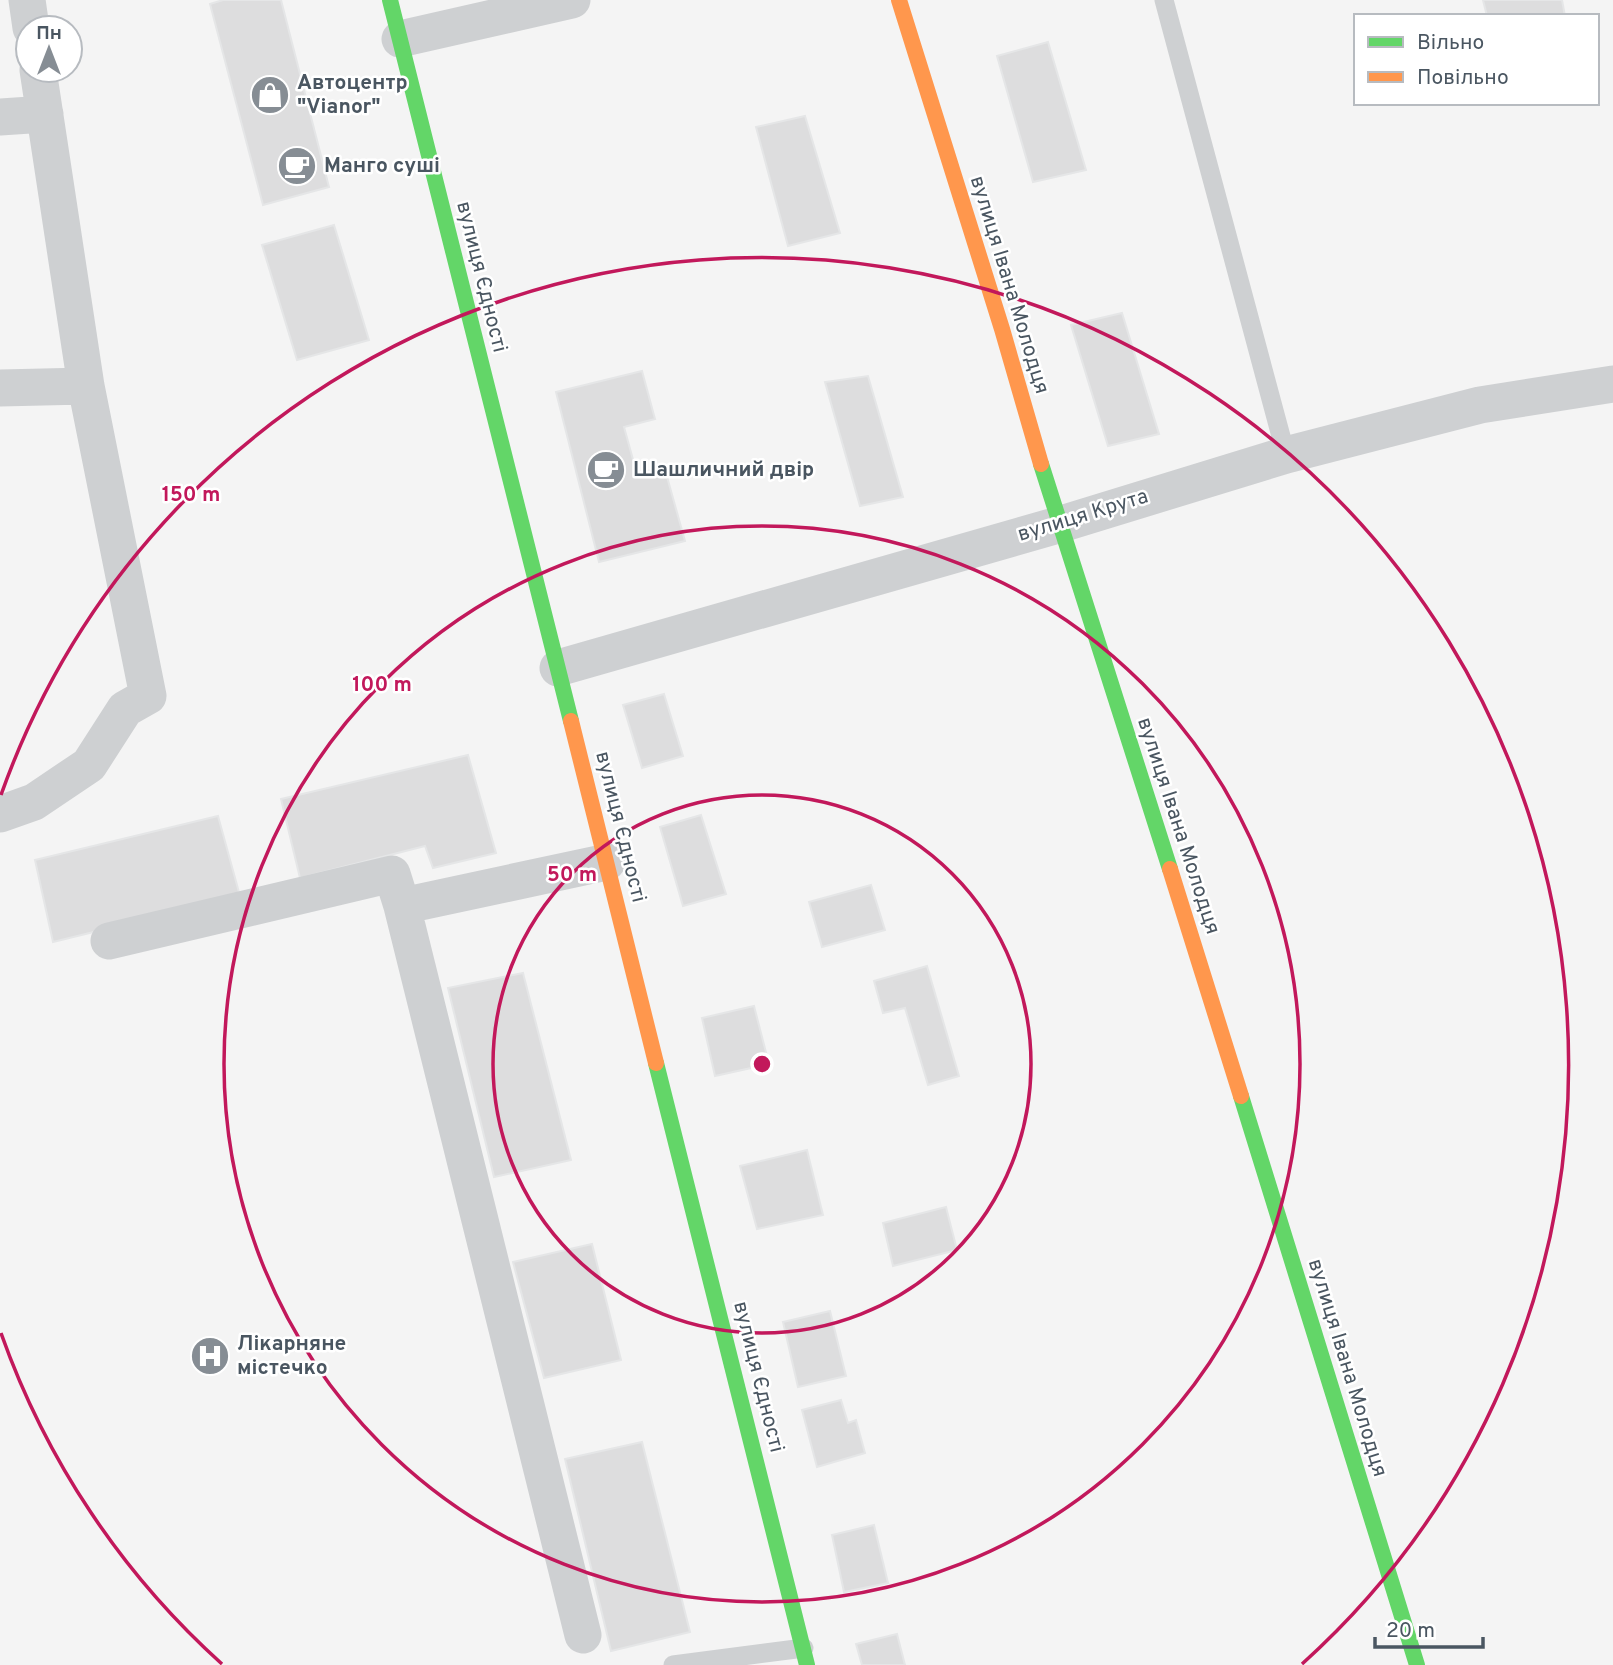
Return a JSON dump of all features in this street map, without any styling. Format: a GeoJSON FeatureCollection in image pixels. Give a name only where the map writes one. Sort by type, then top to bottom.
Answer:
{"type":"FeatureCollection","features":[{"type":"Feature","properties":{"kind":"street","name":"вулиця Єдності"},"geometry":{"type":"LineString","coordinates":[[390,0],[805,1656]]}},
{"type":"Feature","properties":{"kind":"street"},"geometry":{"type":"LineString","coordinates":[[400,39],[572,0]]}},
{"type":"Feature","properties":{"kind":"street","name":"вулиця Івана Молодця"},"geometry":{"type":"LineString","coordinates":[[899,0],[1002,329],[1058,525],[1159,833],[1417,1665]]}},
{"type":"Feature","properties":{"kind":"street"},"geometry":{"type":"LineString","coordinates":[[0,814],[34,802],[89,765],[125,709],[148,696],[86,386],[40,84]]}},
{"type":"Feature","properties":{"kind":"street"},"geometry":{"type":"LineString","coordinates":[[0,117],[45,114]]}},
{"type":"Feature","properties":{"kind":"street","name":"вулиця Крута"},"geometry":{"type":"LineString","coordinates":[[558,668],[1058,525],[1286,455],[1480,405],[1613,384]]}},
{"type":"Feature","properties":{"kind":"street"},"geometry":{"type":"LineString","coordinates":[[0,387],[86,386]]}},
{"type":"Feature","properties":{"kind":"street"},"geometry":{"type":"LineString","coordinates":[[402,906],[607,862]]}},
{"type":"Feature","properties":{"kind":"street"},"geometry":{"type":"LineString","coordinates":[[109,941],[392,873],[583,1635]]}},
{"type":"Feature","properties":{"kind":"lane"},"geometry":{"type":"LineString","coordinates":[[1164,0],[1286,455]]}},
{"type":"Feature","properties":{"kind":"lane"},"geometry":{"type":"LineString","coordinates":[[673,1665],[805,1656]]}},
{"type":"Feature","properties":{"kind":"building","name":"Автоцентр \"Vianor\""},"geometry":{"type":"Polygon","coordinates":[[[223,0],[281,0],[329,187],[263,205],[210,4],[223,0]]]}},
{"type":"Feature","properties":{"kind":"building"},"geometry":{"type":"Polygon","coordinates":[[[1483,0],[1562,0],[1565,14],[1486,14],[1483,0]]]}},
{"type":"Feature","properties":{"kind":"building"},"geometry":{"type":"Polygon","coordinates":[[[1048,42],[1086,170],[1033,182],[997,56],[1048,42]]]}},
{"type":"Feature","properties":{"kind":"building"},"geometry":{"type":"Polygon","coordinates":[[[805,116],[840,233],[788,246],[756,127],[805,116]]]}},
{"type":"Feature","properties":{"kind":"building"},"geometry":{"type":"Polygon","coordinates":[[[334,225],[369,340],[297,360],[262,245],[334,225]]]}},
{"type":"Feature","properties":{"kind":"building"},"geometry":{"type":"Polygon","coordinates":[[[1122,313],[1159,434],[1108,446],[1071,325],[1122,313]]]}},
{"type":"Feature","properties":{"kind":"building","name":"Шашличний двір"},"geometry":{"type":"Polygon","coordinates":[[[642,371],[655,419],[624,427],[637,474],[664,466],[685,541],[599,562],[556,392],[642,371]]]}},
{"type":"Feature","properties":{"kind":"building"},"geometry":{"type":"Polygon","coordinates":[[[868,376],[903,497],[860,506],[825,382],[868,376]]]}},
{"type":"Feature","properties":{"kind":"building"},"geometry":{"type":"Polygon","coordinates":[[[664,694],[683,756],[642,768],[623,705],[664,694]]]}},
{"type":"Feature","properties":{"kind":"building"},"geometry":{"type":"Polygon","coordinates":[[[468,755],[496,853],[433,868],[425,846],[300,878],[281,799],[468,755]]]}},
{"type":"Feature","properties":{"kind":"building"},"geometry":{"type":"Polygon","coordinates":[[[701,815],[726,894],[683,906],[660,827],[701,815]]]}},
{"type":"Feature","properties":{"kind":"building"},"geometry":{"type":"Polygon","coordinates":[[[218,816],[240,896],[53,942],[35,860],[218,816]]]}},
{"type":"Feature","properties":{"kind":"building"},"geometry":{"type":"Polygon","coordinates":[[[871,885],[885,930],[822,947],[809,902],[871,885]]]}},
{"type":"Feature","properties":{"kind":"building"},"geometry":{"type":"Polygon","coordinates":[[[927,966],[959,1076],[928,1085],[905,1008],[883,1013],[874,981],[927,966]]]}},
{"type":"Feature","properties":{"kind":"building"},"geometry":{"type":"Polygon","coordinates":[[[523,973],[571,1160],[494,1177],[448,988],[523,973]]]}},
{"type":"Feature","properties":{"kind":"building"},"geometry":{"type":"Polygon","coordinates":[[[754,1006],[769,1064],[715,1076],[702,1018],[754,1006]]]}},
{"type":"Feature","properties":{"kind":"building"},"geometry":{"type":"Polygon","coordinates":[[[807,1150],[823,1215],[757,1229],[740,1166],[807,1150]]]}},
{"type":"Feature","properties":{"kind":"building"},"geometry":{"type":"Polygon","coordinates":[[[946,1207],[957,1250],[893,1266],[883,1223],[946,1207]]]}},
{"type":"Feature","properties":{"kind":"building"},"geometry":{"type":"Polygon","coordinates":[[[592,1244],[621,1360],[544,1378],[513,1262],[592,1244]]]}},
{"type":"Feature","properties":{"kind":"building"},"geometry":{"type":"Polygon","coordinates":[[[830,1311],[846,1376],[798,1387],[783,1322],[830,1311]]]}},
{"type":"Feature","properties":{"kind":"building"},"geometry":{"type":"Polygon","coordinates":[[[841,1400],[848,1423],[856,1420],[865,1453],[817,1467],[802,1410],[841,1400]]]}},
{"type":"Feature","properties":{"kind":"building"},"geometry":{"type":"Polygon","coordinates":[[[642,1442],[690,1632],[611,1651],[565,1459],[642,1442]]]}},
{"type":"Feature","properties":{"kind":"building"},"geometry":{"type":"Polygon","coordinates":[[[874,1525],[888,1583],[844,1592],[832,1535],[874,1525]]]}},
{"type":"Feature","properties":{"kind":"building"},"geometry":{"type":"Polygon","coordinates":[[[897,1634],[905,1665],[862,1665],[856,1644],[897,1634]]]}},
{"type":"Feature","properties":{"kind":"traffic: fast"},"geometry":{"type":"LineString","coordinates":[[390,0],[571,721]]}},
{"type":"Feature","properties":{"kind":"traffic: fast"},"geometry":{"type":"LineString","coordinates":[[1041,464],[1170,869]]}},
{"type":"Feature","properties":{"kind":"traffic: fast"},"geometry":{"type":"LineString","coordinates":[[656,1063],[807,1665]]}},
{"type":"Feature","properties":{"kind":"traffic: fast"},"geometry":{"type":"LineString","coordinates":[[1241,1096],[1417,1665]]}},
{"type":"Feature","properties":{"kind":"traffic: slow"},"geometry":{"type":"LineString","coordinates":[[899,0],[1002,329],[1041,464]]}},
{"type":"Feature","properties":{"kind":"traffic: slow"},"geometry":{"type":"LineString","coordinates":[[571,721],[656,1063]]}},
{"type":"Feature","properties":{"kind":"traffic: slow"},"geometry":{"type":"LineString","coordinates":[[1170,869],[1241,1096]]}},
{"type":"Feature","properties":{"kind":"place","name":"Автоцентр \"Vianor\""},"geometry":{"type":"Point","coordinates":[270,95]}},
{"type":"Feature","properties":{"kind":"place","name":"Манго суші"},"geometry":{"type":"Point","coordinates":[297,166]}},
{"type":"Feature","properties":{"kind":"place","name":"Шашличний двір"},"geometry":{"type":"Point","coordinates":[606,470]}},
{"type":"Feature","properties":{"kind":"place","name":"Лікарняне містечко"},"geometry":{"type":"Point","coordinates":[210,1356]}}]}
